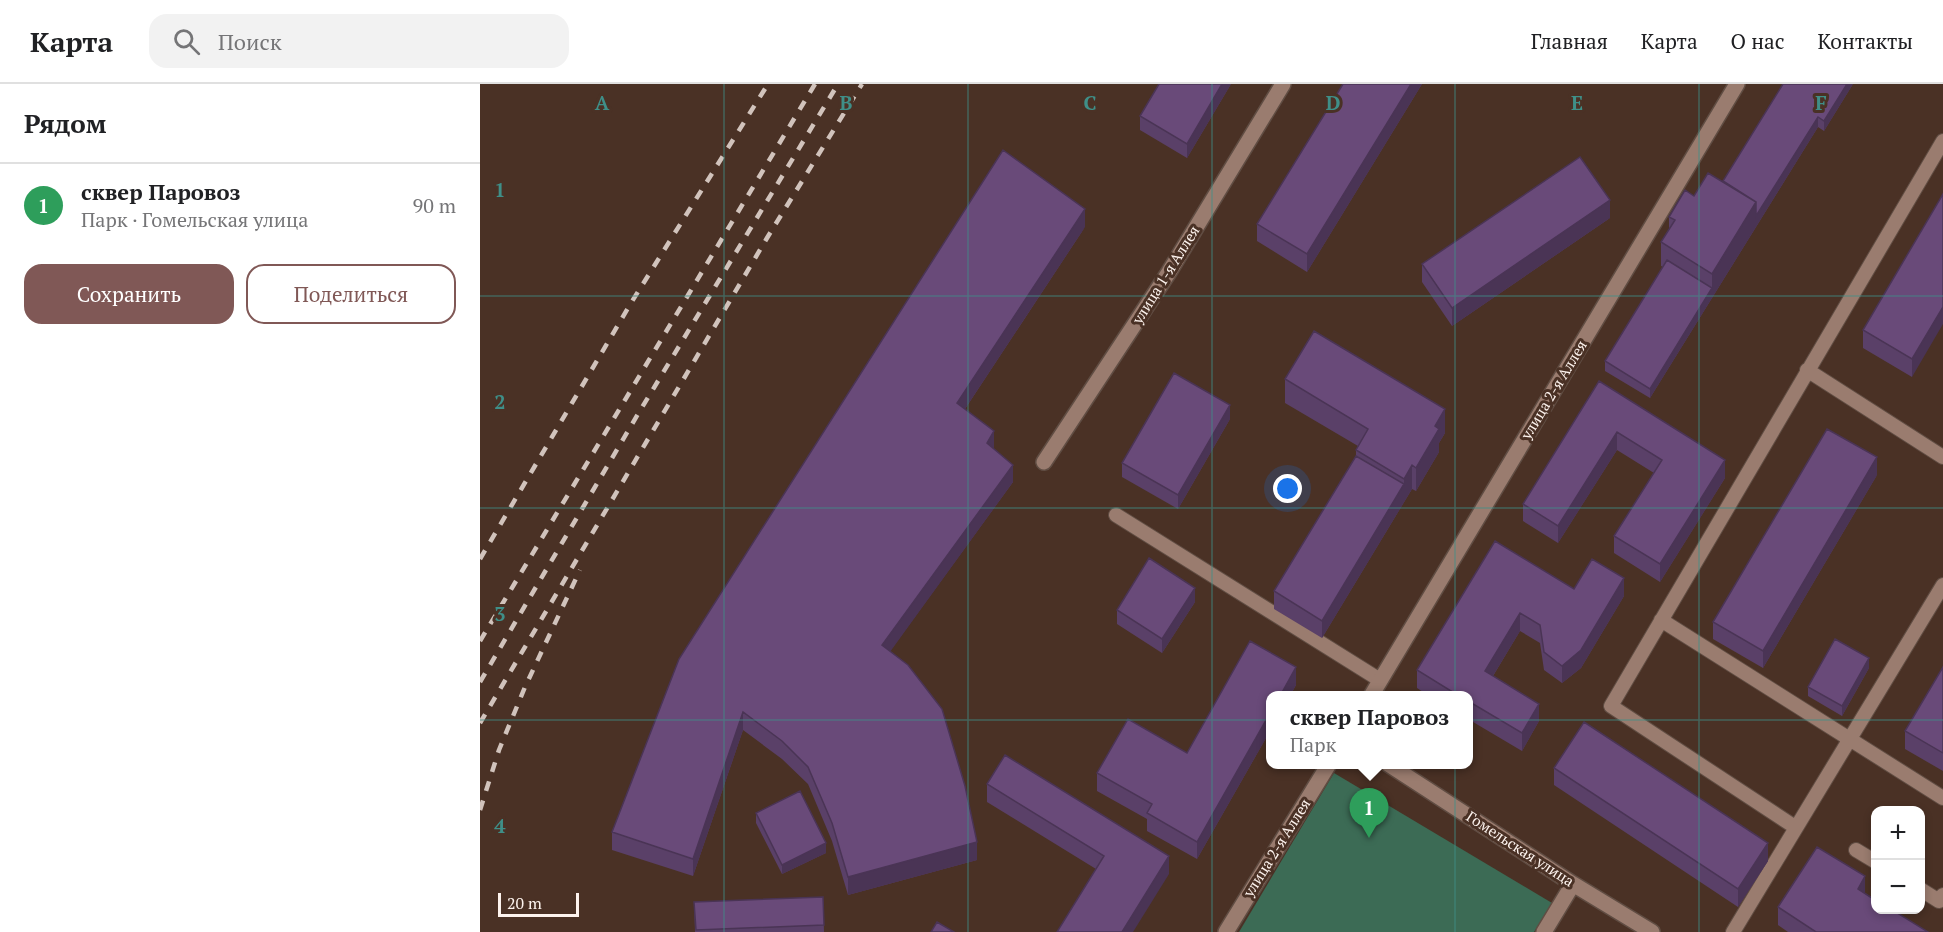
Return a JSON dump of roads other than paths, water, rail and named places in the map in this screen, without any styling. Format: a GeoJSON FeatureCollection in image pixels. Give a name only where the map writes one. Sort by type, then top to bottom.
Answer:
{"type":"FeatureCollection","features":[{"type":"Feature","properties":{"kind":"street","name":"улица 1-я Аллея"},"geometry":{"type":"LineString","coordinates":[[1044,462],[1169,272],[1283,84]]}},
{"type":"Feature","properties":{"kind":"street","name":"улица 2-я Аллея"},"geometry":{"type":"LineString","coordinates":[[1374,691],[1737,84]]}},
{"type":"Feature","properties":{"kind":"street","name":"улица 2-я Аллея"},"geometry":{"type":"LineString","coordinates":[[1226,932],[1327,769]]}},
{"type":"Feature","properties":{"kind":"street","name":"Гомельская улица"},"geometry":{"type":"LineString","coordinates":[[1394,769],[1652,932]]}},
{"type":"Feature","properties":{"kind":"street"},"geometry":{"type":"LineString","coordinates":[[1544,932],[1573,884]]}},
{"type":"Feature","properties":{"kind":"lane"},"geometry":{"type":"LineString","coordinates":[[1795,827],[1611,706],[1943,141]]}},
{"type":"Feature","properties":{"kind":"lane"},"geometry":{"type":"LineString","coordinates":[[1807,370],[1942,453]]}},
{"type":"Feature","properties":{"kind":"lane"},"geometry":{"type":"LineString","coordinates":[[1116,515],[1380,680]]}},
{"type":"Feature","properties":{"kind":"lane"},"geometry":{"type":"LineString","coordinates":[[1733,932],[1943,585]]}},
{"type":"Feature","properties":{"kind":"lane"},"geometry":{"type":"LineString","coordinates":[[1661,620],[1943,798]]}},
{"type":"Feature","properties":{"kind":"lane"},"geometry":{"type":"LineString","coordinates":[[1856,850],[1872,860]]}},
{"type":"Feature","properties":{"kind":"lane"},"geometry":{"type":"LineString","coordinates":[[1925,892],[1939,901],[1943,895]]}},
{"type":"Feature","properties":{"kind":"railway"},"geometry":{"type":"LineString","coordinates":[[480,559],[631,303],[768,84]]}},
{"type":"Feature","properties":{"kind":"railway"},"geometry":{"type":"LineString","coordinates":[[480,641],[815,84]]}},
{"type":"Feature","properties":{"kind":"railway"},"geometry":{"type":"LineString","coordinates":[[480,682],[638,414],[838,84]]}},
{"type":"Feature","properties":{"kind":"railway"},"geometry":{"type":"LineString","coordinates":[[480,723],[767,238],[862,84]]}},
{"type":"Feature","properties":{"kind":"railway"},"geometry":{"type":"LineString","coordinates":[[480,810],[499,750],[525,687],[580,570]]}},
{"type":"Feature","properties":{"kind":"place","name":"сквер Паровоз"},"geometry":{"type":"Point","coordinates":[1369,838]}}]}
